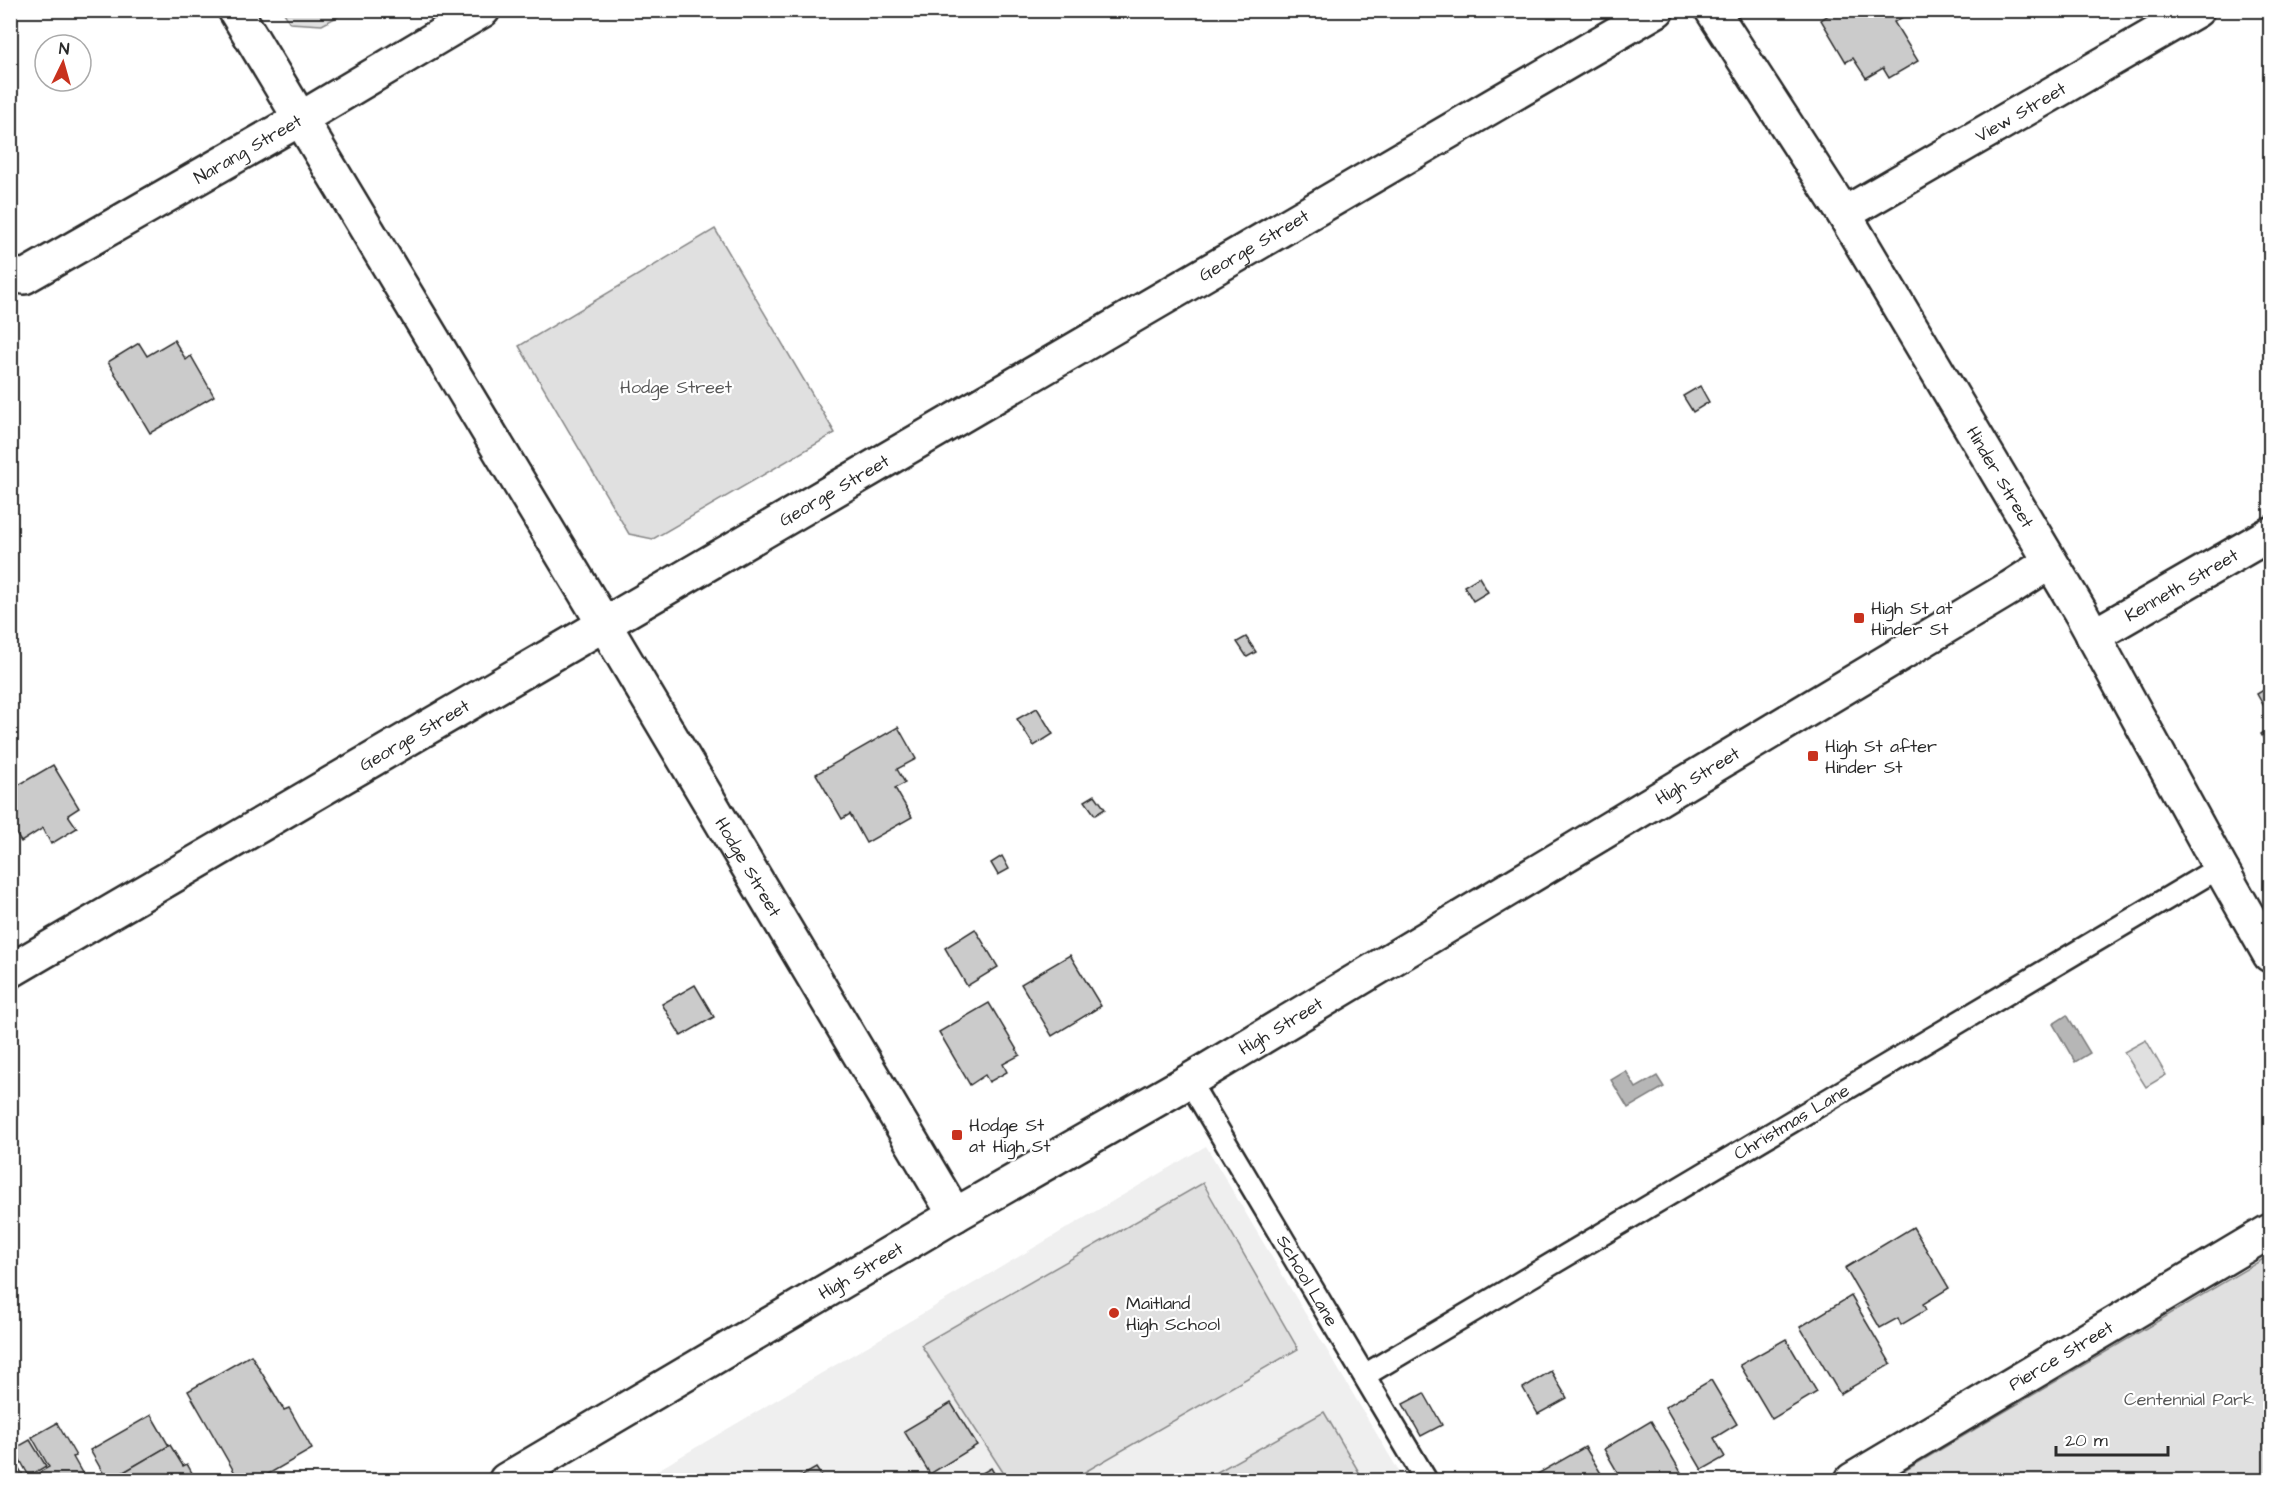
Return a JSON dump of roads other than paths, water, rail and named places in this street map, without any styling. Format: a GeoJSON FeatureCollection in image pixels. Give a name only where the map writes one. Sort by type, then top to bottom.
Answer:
{"type":"FeatureCollection","features":[{"type":"Feature","properties":{"kind":"street","name":"Hodge Street"},"geometry":{"type":"LineString","coordinates":[[235,10],[604,624],[955,1215]]}},
{"type":"Feature","properties":{"kind":"street","name":"Narang Street"},"geometry":{"type":"LineString","coordinates":[[15,279],[300,119],[483,10]]}},
{"type":"Feature","properties":{"kind":"street","name":"George Street"},"geometry":{"type":"LineString","coordinates":[[10,971],[1657,10]]}},
{"type":"Feature","properties":{"kind":"street","name":"Hinder Street"},"geometry":{"type":"LineString","coordinates":[[1712,10],[1844,214],[2094,636],[2220,867],[2271,955]]}},
{"type":"Feature","properties":{"kind":"street","name":"View Street"},"geometry":{"type":"LineString","coordinates":[[1844,214],[2198,10]]}},
{"type":"Feature","properties":{"kind":"street","name":"Kenneth Street"},"geometry":{"type":"LineString","coordinates":[[2094,636],[2271,534]]}},
{"type":"Feature","properties":{"kind":"street","name":"High Street"},"geometry":{"type":"LineString","coordinates":[[506,1480],[955,1215],[1189,1081],[2050,562]]}},
{"type":"Feature","properties":{"kind":"street","name":"Pierce Street"},"geometry":{"type":"LineString","coordinates":[[1852,1480],[2271,1231]]}},
{"type":"Feature","properties":{"kind":"lane","name":"Christmas Lane"},"geometry":{"type":"LineString","coordinates":[[1365,1375],[2220,867]]}},
{"type":"Feature","properties":{"kind":"lane","name":"School Lane"},"geometry":{"type":"LineString","coordinates":[[1189,1081],[1426,1480]]}},
{"type":"Feature","properties":{"kind":"place","name":"High St at Hinder St"},"geometry":{"type":"Point","coordinates":[1859,618]}},
{"type":"Feature","properties":{"kind":"place","name":"High St after Hinder St"},"geometry":{"type":"Point","coordinates":[1813,756]}},
{"type":"Feature","properties":{"kind":"place","name":"Hodge St at High St"},"geometry":{"type":"Point","coordinates":[957,1135]}},
{"type":"Feature","properties":{"kind":"place","name":"Maitland High School"},"geometry":{"type":"Point","coordinates":[1114,1313]}},
{"type":"Feature","properties":{"kind":"park label","name":"Centennial Park"},"geometry":{"type":"Point","coordinates":[2189,1399]}}]}
